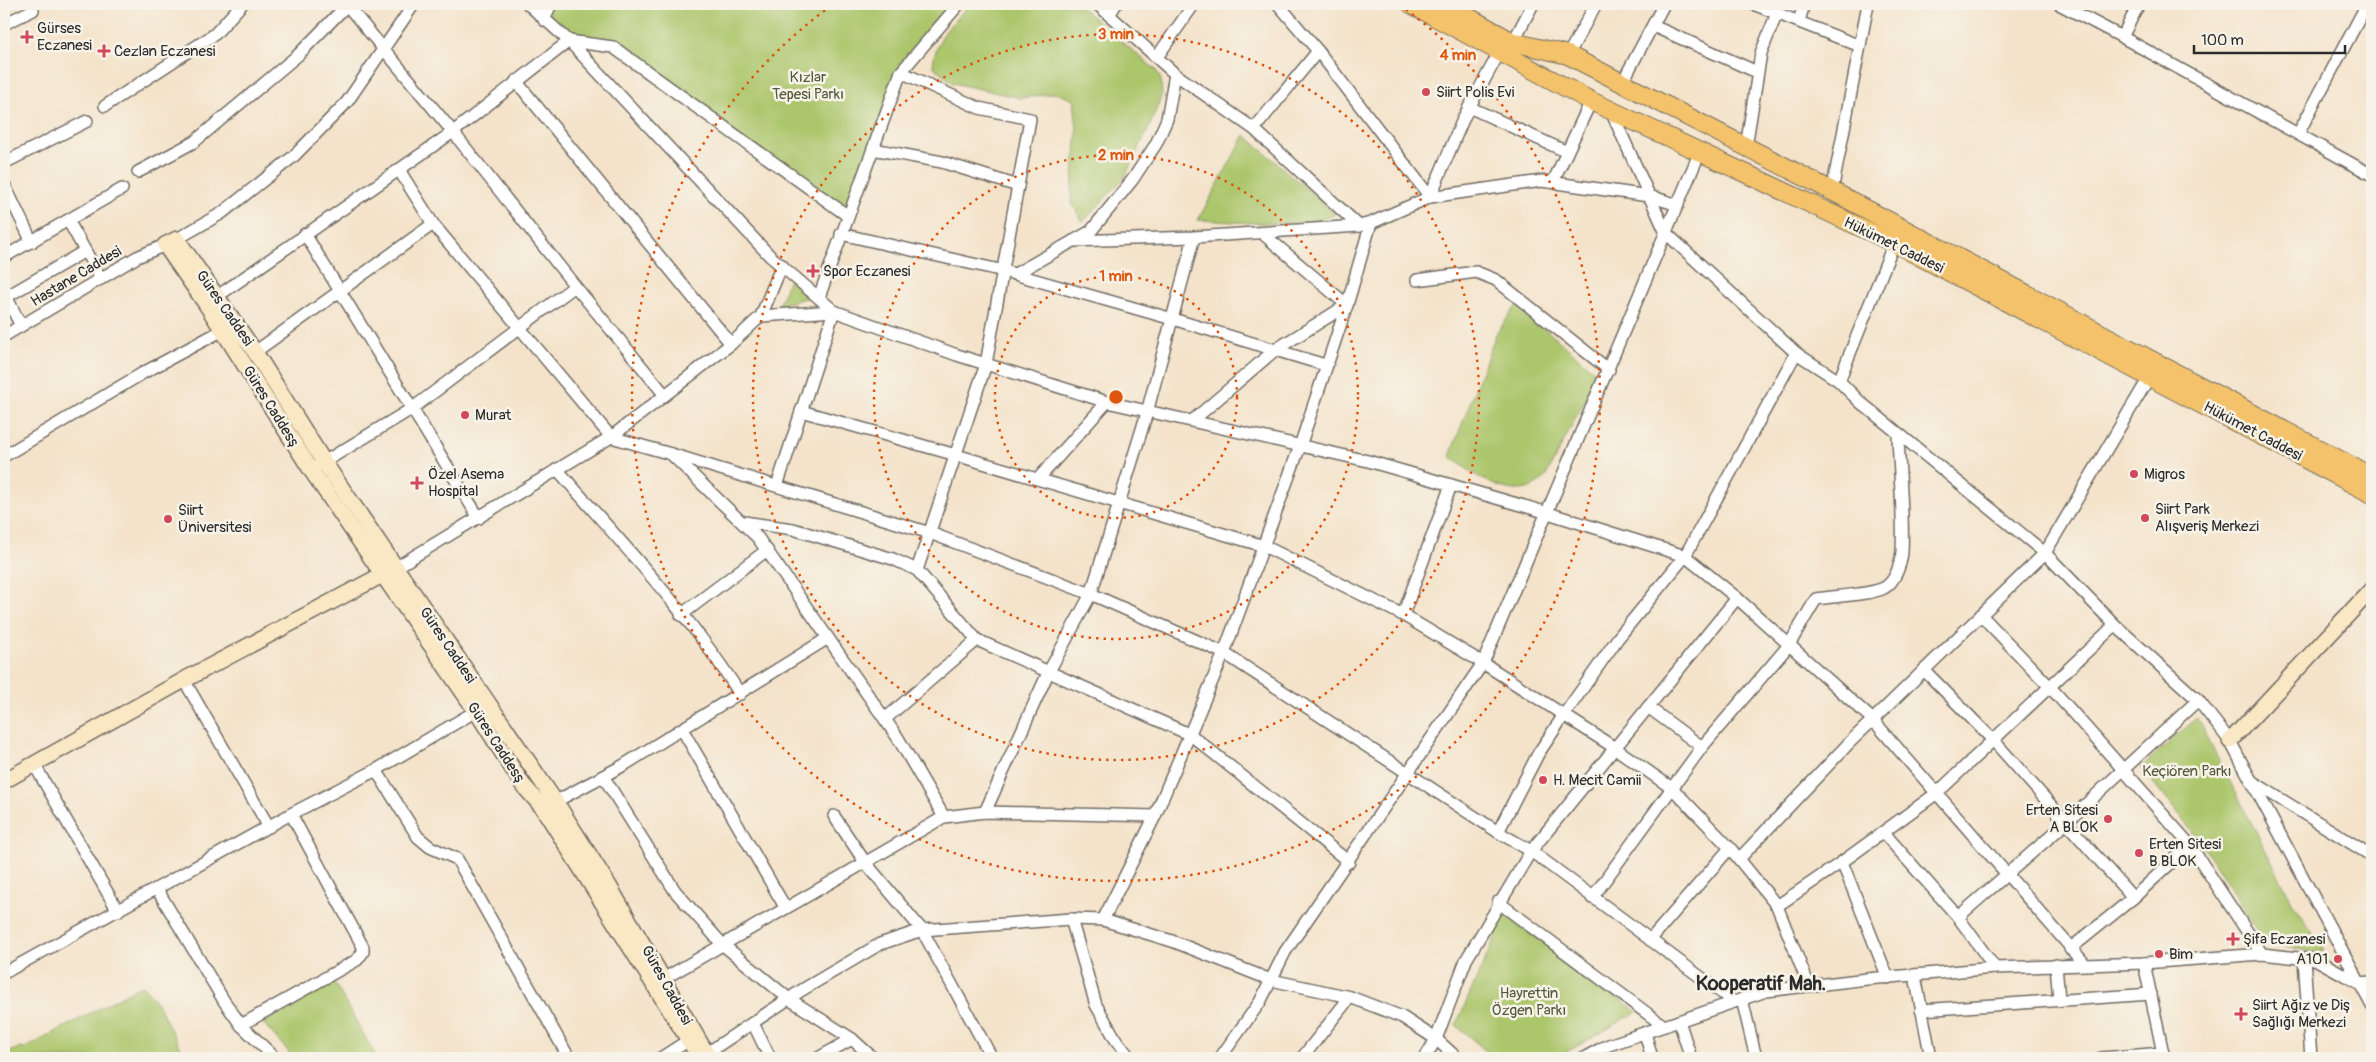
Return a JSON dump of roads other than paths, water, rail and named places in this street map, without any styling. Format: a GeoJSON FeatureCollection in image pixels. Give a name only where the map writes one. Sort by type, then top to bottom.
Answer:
{"type":"FeatureCollection","features":[{"type":"Feature","properties":{"kind":"main road","name":"Hükümet Caddesi"},"geometry":{"type":"LineString","coordinates":[[1411,4],[1506,48],[1591,101],[1611,111],[1894,243],[2154,370],[2372,494]]}},
{"type":"Feature","properties":{"kind":"main road"},"geometry":{"type":"LineString","coordinates":[[1445,4],[1506,48],[1568,55],[1832,191],[2154,370],[2372,477]]}},
{"type":"Feature","properties":{"kind":"street"},"geometry":{"type":"LineString","coordinates":[[106,106],[215,34],[242,4]]}},
{"type":"Feature","properties":{"kind":"street"},"geometry":{"type":"LineString","coordinates":[[138,172],[194,142],[298,55],[346,4],[453,132],[575,286],[665,395]]}},
{"type":"Feature","properties":{"kind":"street","name":"Hastane Caddesi"},"geometry":{"type":"LineString","coordinates":[[4,336],[137,257],[171,242],[222,213],[294,156],[348,102],[414,4]]}},
{"type":"Feature","properties":{"kind":"street"},"geometry":{"type":"LineString","coordinates":[[528,4],[569,41],[653,133],[782,265],[834,311]]}},
{"type":"Feature","properties":{"kind":"street"},"geometry":{"type":"LineString","coordinates":[[544,20],[551,4]]}},
{"type":"Feature","properties":{"kind":"street"},"geometry":{"type":"LineString","coordinates":[[819,297],[901,72],[958,4]]}},
{"type":"Feature","properties":{"kind":"street"},"geometry":{"type":"LineString","coordinates":[[1097,4],[1175,74],[1254,130],[1358,226]]}},
{"type":"Feature","properties":{"kind":"street"},"geometry":{"type":"LineString","coordinates":[[1109,15],[1116,4]]}},
{"type":"Feature","properties":{"kind":"street"},"geometry":{"type":"LineString","coordinates":[[1157,57],[1194,4]]}},
{"type":"Feature","properties":{"kind":"street"},"geometry":{"type":"LineString","coordinates":[[1278,4],[1318,51],[1430,197]]}},
{"type":"Feature","properties":{"kind":"street"},"geometry":{"type":"LineString","coordinates":[[1430,197],[1470,107],[1533,4]]}},
{"type":"Feature","properties":{"kind":"street"},"geometry":{"type":"LineString","coordinates":[[1568,55],[1596,4]]}},
{"type":"Feature","properties":{"kind":"street"},"geometry":{"type":"LineString","coordinates":[[1622,83],[1664,4]]}},
{"type":"Feature","properties":{"kind":"street"},"geometry":{"type":"LineString","coordinates":[[1753,4],[1860,46]]}},
{"type":"Feature","properties":{"kind":"street"},"geometry":{"type":"LineString","coordinates":[[1799,22],[1804,4]]}},
{"type":"Feature","properties":{"kind":"street"},"geometry":{"type":"LineString","coordinates":[[1832,191],[1868,4]]}},
{"type":"Feature","properties":{"kind":"street"},"geometry":{"type":"LineString","coordinates":[[2059,4],[2372,175]]}},
{"type":"Feature","properties":{"kind":"street"},"geometry":{"type":"LineString","coordinates":[[2122,37],[2140,4]]}},
{"type":"Feature","properties":{"kind":"street"},"geometry":{"type":"LineString","coordinates":[[2298,134],[2367,4]]}},
{"type":"Feature","properties":{"kind":"street"},"geometry":{"type":"LineString","coordinates":[[4,24],[33,10]]}},
{"type":"Feature","properties":{"kind":"street"},"geometry":{"type":"LineString","coordinates":[[1746,147],[1761,53],[1777,13]]}},
{"type":"Feature","properties":{"kind":"street"},"geometry":{"type":"LineString","coordinates":[[1653,26],[1758,72]]}},
{"type":"Feature","properties":{"kind":"street"},"geometry":{"type":"LineString","coordinates":[[171,242],[212,300],[453,132],[569,41],[613,47],[848,216]]}},
{"type":"Feature","properties":{"kind":"street"},"geometry":{"type":"LineString","coordinates":[[1254,130],[1318,51]]}},
{"type":"Feature","properties":{"kind":"street"},"geometry":{"type":"LineString","coordinates":[[901,72],[979,108],[1030,119],[1018,186],[1009,273],[986,364],[917,570]]}},
{"type":"Feature","properties":{"kind":"street"},"geometry":{"type":"LineString","coordinates":[[1009,273],[1091,231],[1133,179],[1156,144],[1167,120],[1175,74]]}},
{"type":"Feature","properties":{"kind":"street"},"geometry":{"type":"LineString","coordinates":[[516,81],[731,344]]}},
{"type":"Feature","properties":{"kind":"street"},"geometry":{"type":"LineString","coordinates":[[1553,182],[1591,101]]}},
{"type":"Feature","properties":{"kind":"street"},"geometry":{"type":"LineString","coordinates":[[1470,107],[1566,152]]}},
{"type":"Feature","properties":{"kind":"street"},"geometry":{"type":"LineString","coordinates":[[1611,111],[1666,233],[1796,353],[1838,381],[1898,434],[2045,553],[2116,625],[2198,700],[2230,741],[2372,1006]]}},
{"type":"Feature","properties":{"kind":"street"},"geometry":{"type":"LineString","coordinates":[[4,163],[87,122]]}},
{"type":"Feature","properties":{"kind":"street"},"geometry":{"type":"LineString","coordinates":[[873,149],[942,162],[1018,186]]}},
{"type":"Feature","properties":{"kind":"street"},"geometry":{"type":"LineString","coordinates":[[1222,1057],[1260,1002],[1285,952],[1349,862],[1483,663],[1700,154]]}},
{"type":"Feature","properties":{"kind":"street"},"geometry":{"type":"LineString","coordinates":[[400,170],[433,224],[611,436],[930,533],[1091,594],[1224,653],[1498,832],[1531,851],[1592,898],[1738,1001],[1756,1058]]}},
{"type":"Feature","properties":{"kind":"street"},"geometry":{"type":"LineString","coordinates":[[1074,241],[1194,237],[1358,226],[1371,223],[1430,197],[1542,181],[1649,196],[1678,204]]}},
{"type":"Feature","properties":{"kind":"street"},"geometry":{"type":"LineString","coordinates":[[4,184],[32,242]]}},
{"type":"Feature","properties":{"kind":"street"},"geometry":{"type":"LineString","coordinates":[[4,257],[69,222],[122,189]]}},
{"type":"Feature","properties":{"kind":"street"},"geometry":{"type":"LineString","coordinates":[[69,222],[100,279]]}},
{"type":"Feature","properties":{"kind":"street"},"geometry":{"type":"LineString","coordinates":[[1103,920],[1155,816],[1191,735],[1224,653],[1300,446],[1325,365],[1347,305],[1371,223]]}},
{"type":"Feature","properties":{"kind":"street"},"geometry":{"type":"LineString","coordinates":[[255,352],[433,224]]}},
{"type":"Feature","properties":{"kind":"street"},"geometry":{"type":"LineString","coordinates":[[1262,233],[1347,305]]}},
{"type":"Feature","properties":{"kind":"street"},"geometry":{"type":"LineString","coordinates":[[305,234],[479,518]]}},
{"type":"Feature","properties":{"kind":"street"},"geometry":{"type":"LineString","coordinates":[[841,234],[1009,273],[1172,318],[1325,365]]}},
{"type":"Feature","properties":{"kind":"street"},"geometry":{"type":"LineString","coordinates":[[985,812],[1048,673],[1091,594],[1147,411],[1194,237]]}},
{"type":"Feature","properties":{"kind":"street"},"geometry":{"type":"LineString","coordinates":[[1838,381],[1894,243]]}},
{"type":"Feature","properties":{"kind":"street"},"geometry":{"type":"LineString","coordinates":[[21,326],[5,295],[85,251]]}},
{"type":"Feature","properties":{"kind":"street"},"geometry":{"type":"LineString","coordinates":[[4,781],[184,680],[382,576],[611,436],[731,344],[761,316],[782,265]]}},
{"type":"Feature","properties":{"kind":"street"},"geometry":{"type":"LineString","coordinates":[[1417,280],[1476,272],[1496,280],[1609,370]]}},
{"type":"Feature","properties":{"kind":"street"},"geometry":{"type":"LineString","coordinates":[[317,466],[413,408],[522,328],[575,286]]}},
{"type":"Feature","properties":{"kind":"street","name":"Güres Caddesş"},"geometry":{"type":"LineString","coordinates":[[212,300],[222,330],[317,466],[382,576],[476,711],[523,785],[549,805],[588,878],[652,984],[690,1040],[705,1057]]}},
{"type":"Feature","properties":{"kind":"street","name":"Güres Caddesi"},"geometry":{"type":"LineString","coordinates":[[212,300],[255,352],[317,466],[396,567],[549,805],[609,886],[665,978],[705,1057]]}},
{"type":"Feature","properties":{"kind":"street"},"geometry":{"type":"LineString","coordinates":[[1192,421],[1275,350],[1347,305]]}},
{"type":"Feature","properties":{"kind":"street"},"geometry":{"type":"LineString","coordinates":[[761,316],[834,311],[986,364],[1107,402],[1368,461],[1548,513],[1685,556],[1737,598],[1873,720],[2085,964]]}},
{"type":"Feature","properties":{"kind":"street"},"geometry":{"type":"LineString","coordinates":[[777,486],[834,311]]}},
{"type":"Feature","properties":{"kind":"street"},"geometry":{"type":"LineString","coordinates":[[4,456],[143,373],[222,330]]}},
{"type":"Feature","properties":{"kind":"street"},"geometry":{"type":"LineString","coordinates":[[1498,832],[1538,754],[1564,715],[1618,638],[1685,556],[1796,353]]}},
{"type":"Feature","properties":{"kind":"street"},"geometry":{"type":"LineString","coordinates":[[1739,859],[1873,720],[2045,553],[2154,370]]}},
{"type":"Feature","properties":{"kind":"street"},"geometry":{"type":"LineString","coordinates":[[1038,479],[1107,402]]}},
{"type":"Feature","properties":{"kind":"street"},"geometry":{"type":"LineString","coordinates":[[801,411],[956,454],[1118,504],[1264,546],[1403,615],[1483,663],[1615,748],[1673,790],[1730,848],[1777,906],[1809,986]]}},
{"type":"Feature","properties":{"kind":"street"},"geometry":{"type":"LineString","coordinates":[[1592,898],[1702,748],[1789,645],[1816,599],[1844,594],[1870,593],[1885,588],[1895,578],[1902,553],[1898,434]]}},
{"type":"Feature","properties":{"kind":"street"},"geometry":{"type":"LineString","coordinates":[[671,454],[744,522],[767,550],[885,719],[944,818]]}},
{"type":"Feature","properties":{"kind":"street"},"geometry":{"type":"LineString","coordinates":[[557,469],[719,661],[740,694]]}},
{"type":"Feature","properties":{"kind":"street"},"geometry":{"type":"LineString","coordinates":[[1403,615],[1451,485]]}},
{"type":"Feature","properties":{"kind":"street"},"geometry":{"type":"LineString","coordinates":[[744,522],[793,529],[893,559],[917,570],[977,640],[1191,735],[1349,862]]}},
{"type":"Feature","properties":{"kind":"street"},"geometry":{"type":"LineString","coordinates":[[681,615],[767,550]]}},
{"type":"Feature","properties":{"kind":"street"},"geometry":{"type":"LineString","coordinates":[[2230,741],[2372,589]]}},
{"type":"Feature","properties":{"kind":"street"},"geometry":{"type":"LineString","coordinates":[[1425,1058],[1436,1039],[1466,960],[1498,902],[1531,851],[1737,598]]}},
{"type":"Feature","properties":{"kind":"street"},"geometry":{"type":"LineString","coordinates":[[1981,616],[2051,688],[2190,845],[2262,954]]}},
{"type":"Feature","properties":{"kind":"street"},"geometry":{"type":"LineString","coordinates":[[1777,906],[1842,862],[1937,793],[2116,625]]}},
{"type":"Feature","properties":{"kind":"street"},"geometry":{"type":"LineString","coordinates":[[549,805],[603,776],[682,729],[828,638]]}},
{"type":"Feature","properties":{"kind":"street"},"geometry":{"type":"LineString","coordinates":[[885,719],[977,640]]}},
{"type":"Feature","properties":{"kind":"street"},"geometry":{"type":"LineString","coordinates":[[1924,670],[1994,740],[2132,898]]}},
{"type":"Feature","properties":{"kind":"street"},"geometry":{"type":"LineString","coordinates":[[184,680],[269,827]]}},
{"type":"Feature","properties":{"kind":"street"},"geometry":{"type":"LineString","coordinates":[[1958,918],[2067,822],[2198,700]]}},
{"type":"Feature","properties":{"kind":"street"},"geometry":{"type":"LineString","coordinates":[[1648,707],[1702,748]]}},
{"type":"Feature","properties":{"kind":"street"},"geometry":{"type":"LineString","coordinates":[[4,973],[291,814],[376,770],[476,711]]}},
{"type":"Feature","properties":{"kind":"street"},"geometry":{"type":"LineString","coordinates":[[682,729],[785,908]]}},
{"type":"Feature","properties":{"kind":"street"},"geometry":{"type":"LineString","coordinates":[[34,764],[118,911]]}},
{"type":"Feature","properties":{"kind":"street"},"geometry":{"type":"LineString","coordinates":[[376,770],[418,837],[430,847],[457,858],[568,1058]]}},
{"type":"Feature","properties":{"kind":"street"},"geometry":{"type":"LineString","coordinates":[[603,776],[675,891],[722,944],[789,999],[852,1039],[873,1058]]}},
{"type":"Feature","properties":{"kind":"street"},"geometry":{"type":"LineString","coordinates":[[2252,782],[2372,856]]}},
{"type":"Feature","properties":{"kind":"street"},"geometry":{"type":"LineString","coordinates":[[665,978],[944,818],[985,812],[1155,816]]}},
{"type":"Feature","properties":{"kind":"street"},"geometry":{"type":"LineString","coordinates":[[241,1025],[357,960],[363,952],[363,947],[342,905],[291,814]]}},
{"type":"Feature","properties":{"kind":"street"},"geometry":{"type":"LineString","coordinates":[[834,816],[865,862],[922,930],[992,1058]]}},
{"type":"Feature","properties":{"kind":"street"},"geometry":{"type":"LineString","coordinates":[[1882,832],[1958,918],[1995,968]]}},
{"type":"Feature","properties":{"kind":"street"},"geometry":{"type":"LineString","coordinates":[[2070,949],[2132,898],[2190,845]]}},
{"type":"Feature","properties":{"kind":"street"},"geometry":{"type":"LineString","coordinates":[[1650,940],[1730,848]]}},
{"type":"Feature","properties":{"kind":"street"},"geometry":{"type":"LineString","coordinates":[[1842,862],[1888,978]]}},
{"type":"Feature","properties":{"kind":"street"},"geometry":{"type":"LineString","coordinates":[[157,889],[241,1025],[275,1058]]}},
{"type":"Feature","properties":{"kind":"street"},"geometry":{"type":"LineString","coordinates":[[1498,902],[1664,1026]]}},
{"type":"Feature","properties":{"kind":"street"},"geometry":{"type":"LineString","coordinates":[[1071,919],[1096,1005],[1116,1040],[1130,1058]]}},
{"type":"Feature","properties":{"kind":"street"},"geometry":{"type":"LineString","coordinates":[[705,1057],[789,999],[880,944],[922,930],[1071,919],[1103,920],[1172,941],[1271,980],[1350,997],[1402,1017],[1436,1039],[1457,1058]]}},
{"type":"Feature","properties":{"kind":"street"},"geometry":{"type":"LineString","coordinates":[[1584,1058],[1606,1046],[1766,991],[1888,978],[1995,968],[2144,963],[2262,954],[2317,960],[2359,983],[2372,982]]}},
{"type":"Feature","properties":{"kind":"street"},"geometry":{"type":"LineString","coordinates":[[2304,959],[2311,1058]]}},
{"type":"Feature","properties":{"kind":"street"},"geometry":{"type":"LineString","coordinates":[[2101,1058],[2164,1056],[2144,963]]}},
{"type":"Feature","properties":{"kind":"street"},"geometry":{"type":"LineString","coordinates":[[2056,965],[2060,1000]]}},
{"type":"Feature","properties":{"kind":"street"},"geometry":{"type":"LineString","coordinates":[[1915,976],[1931,1058]]}},
{"type":"Feature","properties":{"kind":"street"},"geometry":{"type":"LineString","coordinates":[[1921,1010],[2151,994]]}},
{"type":"Feature","properties":{"kind":"street"},"geometry":{"type":"LineString","coordinates":[[1302,1058],[1350,997]]}},
{"type":"Feature","properties":{"kind":"street"},"geometry":{"type":"LineString","coordinates":[[1679,1021],[1690,1058]]}},
{"type":"Feature","properties":{"kind":"street"},"geometry":{"type":"LineString","coordinates":[[753,1023],[770,1058]]}},
{"type":"Feature","properties":{"kind":"street"},"geometry":{"type":"LineString","coordinates":[[1645,1033],[1652,1058]]}},
{"type":"Feature","properties":{"kind":"street"},"geometry":{"type":"LineString","coordinates":[[818,1058],[852,1039]]}},
{"type":"Feature","properties":{"kind":"street"},"geometry":{"type":"LineString","coordinates":[[661,1058],[690,1040]]}},
{"type":"Feature","properties":{"kind":"place","name":"Gürses Eczanesi"},"geometry":{"type":"Point","coordinates":[27,37]}},
{"type":"Feature","properties":{"kind":"place","name":"Cezlan Eczanesi"},"geometry":{"type":"Point","coordinates":[104,51]}},
{"type":"Feature","properties":{"kind":"place","name":"Siirt Polis Evi"},"geometry":{"type":"Point","coordinates":[1426,92]}},
{"type":"Feature","properties":{"kind":"place","name":"Spor Eczanesi"},"geometry":{"type":"Point","coordinates":[813,271]}},
{"type":"Feature","properties":{"kind":"place","name":"Murat"},"geometry":{"type":"Point","coordinates":[465,415]}},
{"type":"Feature","properties":{"kind":"place","name":"Migros"},"geometry":{"type":"Point","coordinates":[2134,474]}},
{"type":"Feature","properties":{"kind":"place","name":"Özel Asema Hospital"},"geometry":{"type":"Point","coordinates":[417,483]}},
{"type":"Feature","properties":{"kind":"place","name":"Siirt Park Alışveriş Merkezi"},"geometry":{"type":"Point","coordinates":[2145,518]}},
{"type":"Feature","properties":{"kind":"place","name":"Siirt Üniversitesi"},"geometry":{"type":"Point","coordinates":[168,519]}},
{"type":"Feature","properties":{"kind":"place","name":"H. Mecit Camii"},"geometry":{"type":"Point","coordinates":[1543,780]}},
{"type":"Feature","properties":{"kind":"place","name":"Erten Sitesi A BLOK"},"geometry":{"type":"Point","coordinates":[2108,819]}},
{"type":"Feature","properties":{"kind":"place","name":"Erten Sitesi B BLOK"},"geometry":{"type":"Point","coordinates":[2139,853]}},
{"type":"Feature","properties":{"kind":"place","name":"Şifa Eczanesi"},"geometry":{"type":"Point","coordinates":[2233,939]}},
{"type":"Feature","properties":{"kind":"place","name":"Bim"},"geometry":{"type":"Point","coordinates":[2159,954]}},
{"type":"Feature","properties":{"kind":"place","name":"A101"},"geometry":{"type":"Point","coordinates":[2338,959]}},
{"type":"Feature","properties":{"kind":"place","name":"Siirt Ağız ve Diş Sağlığı Merkezi"},"geometry":{"type":"Point","coordinates":[2241,1014]}},
{"type":"Feature","properties":{"kind":"district","name":"Kooperatif Mah."},"geometry":{"type":"Point","coordinates":[1761,983]}},
{"type":"Feature","properties":{"kind":"park label","name":"Kızlar Tepesi Parkı"},"geometry":{"type":"Point","coordinates":[808,86]}},
{"type":"Feature","properties":{"kind":"park label","name":"Keçiören Parkı"},"geometry":{"type":"Point","coordinates":[2187,771]}},
{"type":"Feature","properties":{"kind":"park label","name":"Hayrettin Özgen Parkı"},"geometry":{"type":"Point","coordinates":[1529,1002]}}]}
